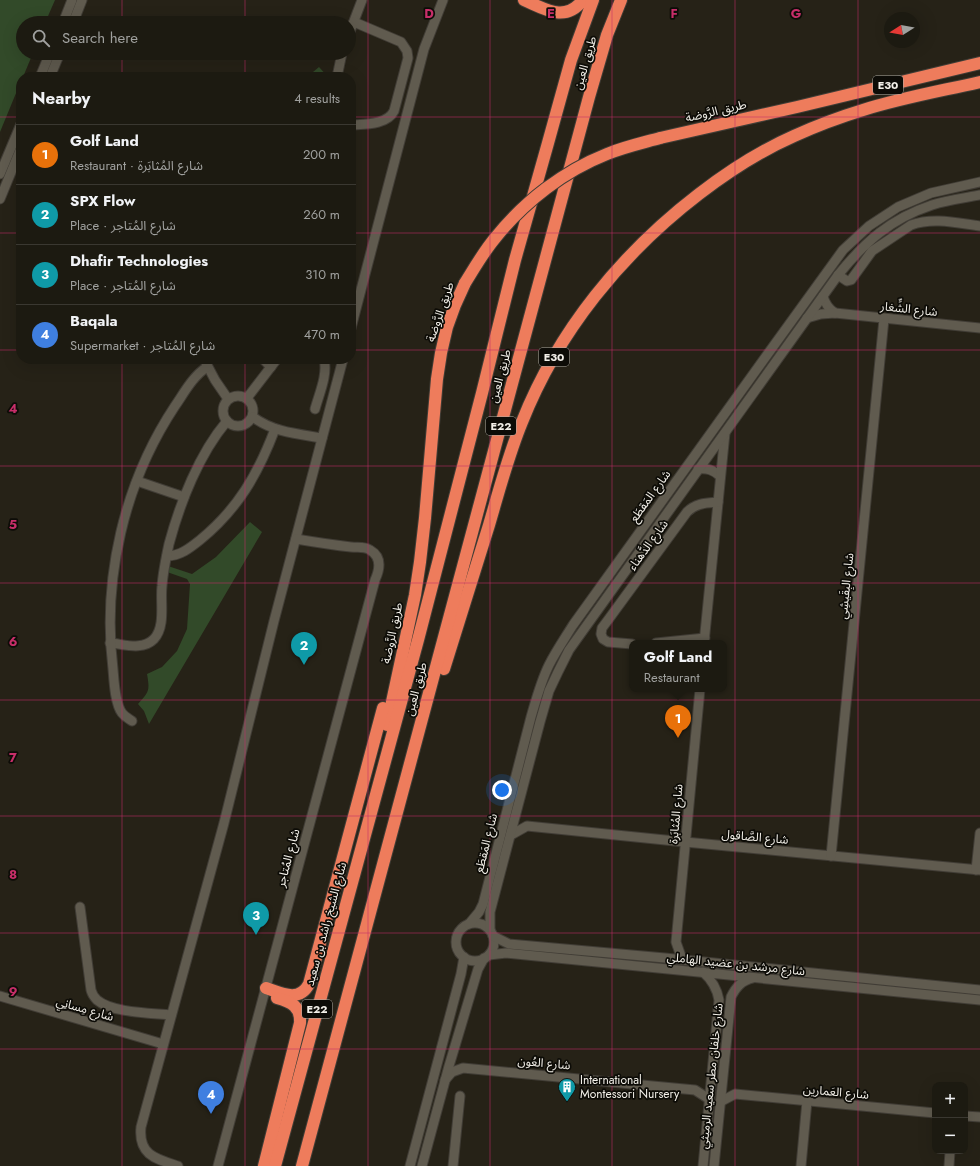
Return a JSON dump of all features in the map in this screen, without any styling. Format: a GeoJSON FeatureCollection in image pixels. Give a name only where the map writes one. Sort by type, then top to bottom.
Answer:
{"type":"FeatureCollection","features":[{"type":"Feature","properties":{"kind":"highway"},"geometry":{"type":"LineString","coordinates":[[524,0],[548,11],[559,13],[575,8],[583,0]]}},
{"type":"Feature","properties":{"kind":"highway","name":"طريق العين"},"geometry":{"type":"LineString","coordinates":[[360,852],[418,640],[515,260],[571,60],[593,0]]}},
{"type":"Feature","properties":{"kind":"highway","name":"طريق العين"},"geometry":{"type":"LineString","coordinates":[[386,853],[589,97],[607,35],[621,0]]}},
{"type":"Feature","properties":{"kind":"highway","name":"طريق الرَّوضة"},"geometry":{"type":"LineString","coordinates":[[360,852],[415,595],[425,518],[436,379],[441,353],[447,327],[465,283],[495,237],[526,204],[546,188],[565,175],[607,154],[660,138],[980,63]]}},
{"type":"Feature","properties":{"kind":"highway","name":"E30"},"geometry":{"type":"LineString","coordinates":[[386,853],[521,423],[550,364],[570,331],[604,285],[633,252],[682,207],[720,178],[756,155],[793,136],[861,110],[980,82]]}},
{"type":"Feature","properties":{"kind":"highway"},"geometry":{"type":"LineString","coordinates":[[896,101],[925,99],[980,89]]}},
{"type":"Feature","properties":{"kind":"highway"},"geometry":{"type":"LineString","coordinates":[[265,992],[297,995],[306,990],[309,984],[415,595]]}},
{"type":"Feature","properties":{"kind":"highway","name":"شارع الشيخ راشد بن سعيد"},"geometry":{"type":"LineString","coordinates":[[274,1166],[360,852]]}},
{"type":"Feature","properties":{"kind":"highway","name":"E22"},"geometry":{"type":"LineString","coordinates":[[303,1164],[386,853]]}},
{"type":"Feature","properties":{"kind":"highway"},"geometry":{"type":"LineString","coordinates":[[264,1166],[300,1023],[299,1012],[292,1004],[265,992]]}},
{"type":"Feature","properties":{"kind":"street"},"geometry":{"type":"LineString","coordinates":[[66,16],[72,0]]}},
{"type":"Feature","properties":{"kind":"street"},"geometry":{"type":"LineString","coordinates":[[76,16],[82,0]]}},
{"type":"Feature","properties":{"kind":"street"},"geometry":{"type":"LineString","coordinates":[[356,16],[362,0]]}},
{"type":"Feature","properties":{"kind":"street"},"geometry":{"type":"LineString","coordinates":[[356,309],[424,49],[443,0]]}},
{"type":"Feature","properties":{"kind":"street"},"geometry":{"type":"LineString","coordinates":[[356,23],[401,42],[407,51],[408,58],[394,111],[391,116],[383,121],[356,125]]}},
{"type":"Feature","properties":{"kind":"street"},"geometry":{"type":"LineString","coordinates":[[42,72],[47,60]]}},
{"type":"Feature","properties":{"kind":"street"},"geometry":{"type":"LineString","coordinates":[[52,72],[57,60]]}},
{"type":"Feature","properties":{"kind":"street"},"geometry":{"type":"LineString","coordinates":[[338,72],[341,60]]}},
{"type":"Feature","properties":{"kind":"street"},"geometry":{"type":"LineString","coordinates":[[0,174],[16,136]]}},
{"type":"Feature","properties":{"kind":"street"},"geometry":{"type":"LineString","coordinates":[[0,198],[16,160]]}},
{"type":"Feature","properties":{"kind":"street","name":"شارع المَقطَع"},"geometry":{"type":"LineString","coordinates":[[469,924],[479,912],[483,904],[531,718],[540,689],[560,644],[573,625],[843,250],[869,226],[888,213],[914,199],[948,189],[980,182]]}},
{"type":"Feature","properties":{"kind":"street","name":"شارع المَقطَع"},"geometry":{"type":"LineString","coordinates":[[492,933],[490,912],[540,722],[549,691],[569,650],[838,275],[865,244],[904,217],[933,205],[980,195]]}},
{"type":"Feature","properties":{"kind":"street"},"geometry":{"type":"LineString","coordinates":[[838,275],[847,281],[852,280],[872,251],[911,225],[935,221],[980,226]]}},
{"type":"Feature","properties":{"kind":"street"},"geometry":{"type":"LineString","coordinates":[[823,296],[828,308],[836,313]]}},
{"type":"Feature","properties":{"kind":"street","name":"شارع الشِّغار"},"geometry":{"type":"LineString","coordinates":[[807,318],[821,314],[836,313],[980,328]]}},
{"type":"Feature","properties":{"kind":"street","name":"شارع البِقَيشِي"},"geometry":{"type":"LineString","coordinates":[[831,856],[884,319]]}},
{"type":"Feature","properties":{"kind":"street"},"geometry":{"type":"LineString","coordinates":[[767,354],[771,354],[774,357],[771,368]]}},
{"type":"Feature","properties":{"kind":"street"},"geometry":{"type":"LineString","coordinates":[[132,721],[123,714],[118,705],[110,643],[110,610],[115,562],[121,531],[136,481],[156,439],[169,416],[205,364]]}},
{"type":"Feature","properties":{"kind":"street"},"geometry":{"type":"LineString","coordinates":[[207,364],[228,399]]}},
{"type":"Feature","properties":{"kind":"street"},"geometry":{"type":"LineString","coordinates":[[247,398],[273,364]]}},
{"type":"Feature","properties":{"kind":"street"},"geometry":{"type":"LineString","coordinates":[[315,409],[326,364]]}},
{"type":"Feature","properties":{"kind":"street"},"geometry":{"type":"LineString","coordinates":[[178,1166],[152,1157],[145,1149],[141,1138],[141,1127],[224,823],[342,364]]}},
{"type":"Feature","properties":{"kind":"street"},"geometry":{"type":"LineString","coordinates":[[235,396],[243,396],[247,398],[250,400],[254,408],[252,417],[250,421],[243,426],[234,426],[225,418],[223,410],[224,406],[228,399],[235,396]]}},
{"type":"Feature","properties":{"kind":"street"},"geometry":{"type":"LineString","coordinates":[[252,417],[275,429],[322,438]]}},
{"type":"Feature","properties":{"kind":"street"},"geometry":{"type":"LineString","coordinates":[[110,643],[138,646],[151,642],[156,637],[161,621],[162,585],[174,527],[184,498],[202,460],[217,434],[227,421]]}},
{"type":"Feature","properties":{"kind":"street"},"geometry":{"type":"LineString","coordinates":[[167,556],[179,554],[195,543],[215,526],[233,507],[255,475],[267,451],[275,429]]}},
{"type":"Feature","properties":{"kind":"street"},"geometry":{"type":"LineString","coordinates":[[704,640],[725,432]]}},
{"type":"Feature","properties":{"kind":"street"},"geometry":{"type":"LineString","coordinates":[[698,470],[710,470],[720,476]]}},
{"type":"Feature","properties":{"kind":"street"},"geometry":{"type":"LineString","coordinates":[[136,481],[184,498]]}},
{"type":"Feature","properties":{"kind":"street","name":"شارع الدَّهناء"},"geometry":{"type":"LineString","coordinates":[[629,644],[605,641],[602,636],[602,628],[687,512],[700,504],[718,502]]}},
{"type":"Feature","properties":{"kind":"street"},"geometry":{"type":"LineString","coordinates":[[636,537],[640,546],[644,546]]}},
{"type":"Feature","properties":{"kind":"street","name":"شارع المُتاجر"},"geometry":{"type":"LineString","coordinates":[[218,1166],[379,569],[379,562],[376,556],[372,551],[366,548],[354,548],[296,539]]}},
{"type":"Feature","properties":{"kind":"street","name":"شارع المُثابَرة"},"geometry":{"type":"LineString","coordinates":[[682,960],[676,942],[700,692]]}},
{"type":"Feature","properties":{"kind":"street"},"geometry":{"type":"LineString","coordinates":[[511,835],[527,826],[521,820],[517,811]]}},
{"type":"Feature","properties":{"kind":"street","name":"شارع الصَّاقول"},"geometry":{"type":"LineString","coordinates":[[527,826],[978,870]]}},
{"type":"Feature","properties":{"kind":"street"},"geometry":{"type":"LineString","coordinates":[[978,870],[980,833]]}},
{"type":"Feature","properties":{"kind":"street"},"geometry":{"type":"LineString","coordinates":[[80,907],[91,990],[96,999],[107,1006],[121,1010],[171,1015]]}},
{"type":"Feature","properties":{"kind":"street"},"geometry":{"type":"LineString","coordinates":[[420,1166],[478,969],[494,946],[492,933],[486,926],[481,923],[475,923],[463,927],[459,932],[457,939],[457,946],[460,952],[464,957],[470,960],[477,960],[486,956]]}},
{"type":"Feature","properties":{"kind":"street","name":"شارع مرشد بن عضيد الهاملي"},"geometry":{"type":"LineString","coordinates":[[492,933],[509,944],[665,958],[980,990]]}},
{"type":"Feature","properties":{"kind":"street","name":"شارع المُثابَرة"},"geometry":{"type":"LineString","coordinates":[[665,958],[676,942]]}},
{"type":"Feature","properties":{"kind":"street","name":"شارع مرشد بن عضيد الهاملي"},"geometry":{"type":"LineString","coordinates":[[486,956],[506,953],[980,1000]]}},
{"type":"Feature","properties":{"kind":"street"},"geometry":{"type":"LineString","coordinates":[[410,1166],[461,974],[464,957]]}},
{"type":"Feature","properties":{"kind":"street","name":"شارع خلفان مطر سعيد الرميثي"},"geometry":{"type":"LineString","coordinates":[[703,972],[714,984],[719,1000],[703,1166]]}},
{"type":"Feature","properties":{"kind":"street","name":"شارع خلفان مطر سعيد الرميثي"},"geometry":{"type":"LineString","coordinates":[[714,1166],[728,1011],[734,990],[739,984],[754,977]]}},
{"type":"Feature","properties":{"kind":"street","name":"شارع مِسانِي"},"geometry":{"type":"LineString","coordinates":[[0,996],[163,1044]]}},
{"type":"Feature","properties":{"kind":"street"},"geometry":{"type":"LineString","coordinates":[[718,1010],[728,1011]]}},
{"type":"Feature","properties":{"kind":"street"},"geometry":{"type":"LineString","coordinates":[[445,1080],[452,1072],[463,1068],[456,1062],[452,1055]]}},
{"type":"Feature","properties":{"kind":"street","name":"شارع العُون"},"geometry":{"type":"LineString","coordinates":[[463,1068],[695,1090],[709,1099]]}},
{"type":"Feature","properties":{"kind":"street","name":"شارع العُون"},"geometry":{"type":"LineString","coordinates":[[695,1090],[711,1083]]}},
{"type":"Feature","properties":{"kind":"street"},"geometry":{"type":"LineString","coordinates":[[720,1102],[735,1094],[722,1084]]}},
{"type":"Feature","properties":{"kind":"street","name":"شارع العَمارين"},"geometry":{"type":"LineString","coordinates":[[735,1094],[932,1113]]}},
{"type":"Feature","properties":{"kind":"street"},"geometry":{"type":"LineString","coordinates":[[453,1166],[460,1096]]}},
{"type":"Feature","properties":{"kind":"street"},"geometry":{"type":"LineString","coordinates":[[801,1166],[807,1101]]}},
{"type":"Feature","properties":{"kind":"street"},"geometry":{"type":"LineString","coordinates":[[968,1116],[980,1117]]}},
{"type":"Feature","properties":{"kind":"street"},"geometry":{"type":"LineString","coordinates":[[413,1154],[418,1150],[421,1151],[420,1166]]}},
{"type":"Feature","properties":{"kind":"street"},"geometry":{"type":"LineString","coordinates":[[949,1166],[950,1154]]}},
{"type":"Feature","properties":{"kind":"green space"},"geometry":{"type":"Polygon","coordinates":[[[0,0],[55,0],[48,16],[16,16],[16,60],[30,60],[25,72],[16,72],[16,93],[0,132],[0,0]]]}},
{"type":"Feature","properties":{"kind":"green space"},"geometry":{"type":"Polygon","coordinates":[[[319,67],[324,72],[313,72],[319,67]]]}},
{"type":"Feature","properties":{"kind":"green space"},"geometry":{"type":"Polygon","coordinates":[[[250,522],[262,532],[149,724],[144,711],[138,704],[148,691],[147,674],[162,667],[177,651],[187,629],[190,584],[187,579],[167,572],[168,566],[192,574],[216,557],[250,522]]]}},
{"type":"Feature","properties":{"kind":"place","name":"SPX Flow"},"geometry":{"type":"Point","coordinates":[304,665]}},
{"type":"Feature","properties":{"kind":"place","name":"Golf Land"},"geometry":{"type":"Point","coordinates":[678,738]}},
{"type":"Feature","properties":{"kind":"place","name":"Dhafir Technologies"},"geometry":{"type":"Point","coordinates":[256,935]}},
{"type":"Feature","properties":{"kind":"place","name":"International Montessori Nursery"},"geometry":{"type":"Point","coordinates":[567,1102]}},
{"type":"Feature","properties":{"kind":"place","name":"Baqala"},"geometry":{"type":"Point","coordinates":[211,1114]}}]}
